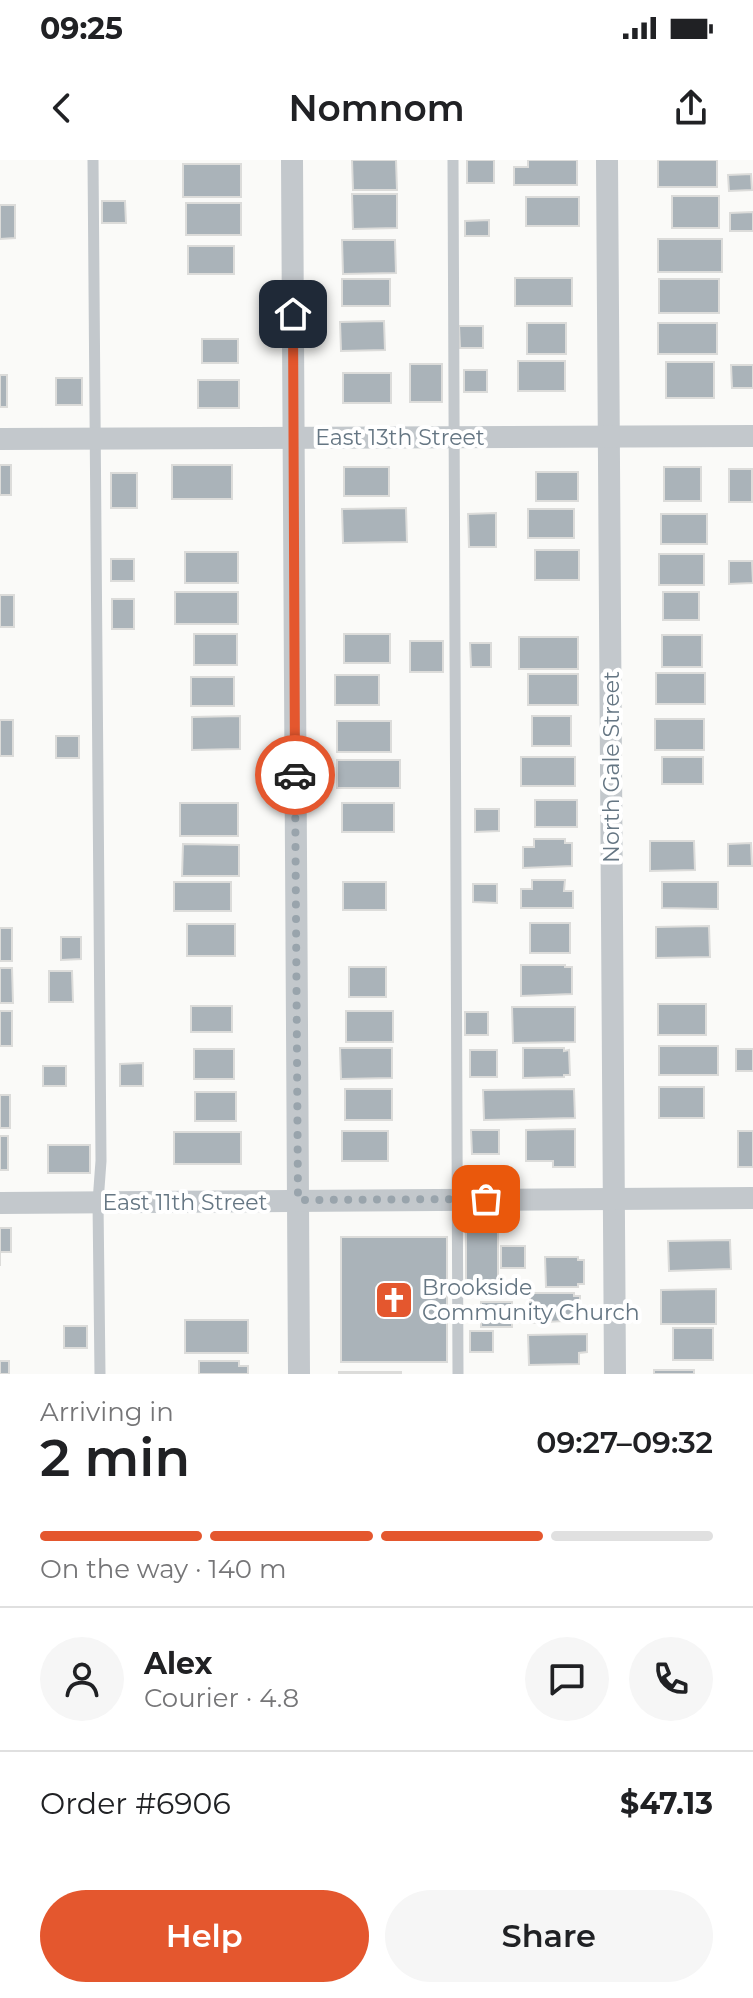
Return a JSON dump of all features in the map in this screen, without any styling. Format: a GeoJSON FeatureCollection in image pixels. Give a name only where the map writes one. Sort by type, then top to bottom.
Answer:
{"type":"FeatureCollection","features":[{"type":"Feature","properties":{"kind":"street"},"geometry":{"type":"LineString","coordinates":[[292,160],[299,1374]]}},
{"type":"Feature","properties":{"kind":"street","name":"North Gale Street"},"geometry":{"type":"LineString","coordinates":[[607,160],[615,1374]]}},
{"type":"Feature","properties":{"kind":"street","name":"East 13th Street"},"geometry":{"type":"LineString","coordinates":[[0,439],[753,436]]}},
{"type":"Feature","properties":{"kind":"street","name":"East 11th Street"},"geometry":{"type":"LineString","coordinates":[[0,1203],[753,1198]]}},
{"type":"Feature","properties":{"kind":"lane"},"geometry":{"type":"LineString","coordinates":[[93,160],[100,1374]]}},
{"type":"Feature","properties":{"kind":"lane"},"geometry":{"type":"LineString","coordinates":[[453,160],[458,1374]]}},
{"type":"Feature","properties":{"kind":"building"},"geometry":{"type":"Polygon","coordinates":[[[352,160],[396,160],[397,190],[353,190],[352,160]]]}},
{"type":"Feature","properties":{"kind":"building"},"geometry":{"type":"Polygon","coordinates":[[[467,160],[494,160],[494,183],[467,183],[467,160]]]}},
{"type":"Feature","properties":{"kind":"building"},"geometry":{"type":"Polygon","coordinates":[[[528,160],[577,160],[577,185],[514,185],[514,167],[528,167],[528,160]]]}},
{"type":"Feature","properties":{"kind":"building"},"geometry":{"type":"Polygon","coordinates":[[[658,160],[717,160],[717,187],[658,187],[658,160]]]}},
{"type":"Feature","properties":{"kind":"building"},"geometry":{"type":"Polygon","coordinates":[[[183,164],[241,164],[241,197],[183,197],[183,164]]]}},
{"type":"Feature","properties":{"kind":"building"},"geometry":{"type":"Polygon","coordinates":[[[751,174],[752,190],[729,191],[728,175],[751,174]]]}},
{"type":"Feature","properties":{"kind":"building"},"geometry":{"type":"Polygon","coordinates":[[[352,194],[397,194],[397,228],[353,229],[352,194]]]}},
{"type":"Feature","properties":{"kind":"building"},"geometry":{"type":"Polygon","coordinates":[[[672,196],[719,196],[719,228],[672,228],[672,196]]]}},
{"type":"Feature","properties":{"kind":"building"},"geometry":{"type":"Polygon","coordinates":[[[526,197],[579,197],[579,226],[526,226],[526,197]]]}},
{"type":"Feature","properties":{"kind":"building"},"geometry":{"type":"Polygon","coordinates":[[[102,201],[125,201],[126,223],[102,223],[102,201]]]}},
{"type":"Feature","properties":{"kind":"building"},"geometry":{"type":"Polygon","coordinates":[[[186,203],[241,203],[241,235],[186,235],[186,203]]]}},
{"type":"Feature","properties":{"kind":"building"},"geometry":{"type":"Polygon","coordinates":[[[0,205],[15,205],[15,238],[0,239],[0,205]]]}},
{"type":"Feature","properties":{"kind":"building"},"geometry":{"type":"Polygon","coordinates":[[[753,212],[753,231],[730,231],[730,213],[753,212]]]}},
{"type":"Feature","properties":{"kind":"building"},"geometry":{"type":"Polygon","coordinates":[[[489,220],[489,236],[465,236],[465,221],[489,220]]]}},
{"type":"Feature","properties":{"kind":"building"},"geometry":{"type":"Polygon","coordinates":[[[658,239],[722,239],[722,272],[658,272],[658,239]]]}},
{"type":"Feature","properties":{"kind":"building"},"geometry":{"type":"Polygon","coordinates":[[[342,240],[395,240],[396,273],[343,274],[342,240]]]}},
{"type":"Feature","properties":{"kind":"building"},"geometry":{"type":"Polygon","coordinates":[[[188,246],[234,246],[234,274],[188,274],[188,246]]]}},
{"type":"Feature","properties":{"kind":"building"},"geometry":{"type":"Polygon","coordinates":[[[515,278],[572,278],[572,306],[515,306],[515,278]]]}},
{"type":"Feature","properties":{"kind":"building"},"geometry":{"type":"Polygon","coordinates":[[[342,279],[390,279],[390,306],[342,306],[342,279]]]}},
{"type":"Feature","properties":{"kind":"building"},"geometry":{"type":"Polygon","coordinates":[[[659,279],[719,279],[719,313],[659,313],[659,279]]]}},
{"type":"Feature","properties":{"kind":"building"},"geometry":{"type":"Polygon","coordinates":[[[384,321],[385,350],[341,351],[340,322],[384,321]]]}},
{"type":"Feature","properties":{"kind":"building"},"geometry":{"type":"Polygon","coordinates":[[[527,323],[566,323],[566,354],[527,354],[527,323]]]}},
{"type":"Feature","properties":{"kind":"building"},"geometry":{"type":"Polygon","coordinates":[[[658,323],[717,323],[717,354],[658,354],[658,323]]]}},
{"type":"Feature","properties":{"kind":"building"},"geometry":{"type":"Polygon","coordinates":[[[459,326],[483,326],[483,348],[460,348],[459,326]]]}},
{"type":"Feature","properties":{"kind":"building"},"geometry":{"type":"Polygon","coordinates":[[[202,339],[238,339],[238,363],[202,363],[202,339]]]}},
{"type":"Feature","properties":{"kind":"building"},"geometry":{"type":"Polygon","coordinates":[[[518,361],[565,361],[565,391],[518,391],[518,361]]]}},
{"type":"Feature","properties":{"kind":"building"},"geometry":{"type":"Polygon","coordinates":[[[666,362],[714,362],[714,398],[666,398],[666,362]]]}},
{"type":"Feature","properties":{"kind":"building"},"geometry":{"type":"Polygon","coordinates":[[[410,364],[442,364],[442,402],[410,402],[410,364]]]}},
{"type":"Feature","properties":{"kind":"building"},"geometry":{"type":"Polygon","coordinates":[[[731,365],[753,365],[753,388],[732,388],[731,365]]]}},
{"type":"Feature","properties":{"kind":"building"},"geometry":{"type":"Polygon","coordinates":[[[464,370],[487,370],[487,392],[464,392],[464,370]]]}},
{"type":"Feature","properties":{"kind":"building"},"geometry":{"type":"Polygon","coordinates":[[[343,373],[391,373],[391,403],[343,403],[343,373]]]}},
{"type":"Feature","properties":{"kind":"building"},"geometry":{"type":"Polygon","coordinates":[[[0,375],[7,375],[7,407],[0,407],[0,375]]]}},
{"type":"Feature","properties":{"kind":"building"},"geometry":{"type":"Polygon","coordinates":[[[56,378],[82,378],[82,405],[56,405],[56,378]]]}},
{"type":"Feature","properties":{"kind":"building"},"geometry":{"type":"Polygon","coordinates":[[[198,380],[239,380],[239,408],[198,408],[198,380]]]}},
{"type":"Feature","properties":{"kind":"building"},"geometry":{"type":"Polygon","coordinates":[[[0,465],[11,465],[11,495],[0,495],[0,465]]]}},
{"type":"Feature","properties":{"kind":"building"},"geometry":{"type":"Polygon","coordinates":[[[172,465],[232,465],[232,499],[172,499],[172,465]]]}},
{"type":"Feature","properties":{"kind":"building"},"geometry":{"type":"Polygon","coordinates":[[[344,467],[389,467],[389,496],[344,496],[344,467]]]}},
{"type":"Feature","properties":{"kind":"building"},"geometry":{"type":"Polygon","coordinates":[[[664,467],[701,467],[701,501],[664,501],[664,467]]]}},
{"type":"Feature","properties":{"kind":"building"},"geometry":{"type":"Polygon","coordinates":[[[729,469],[752,469],[752,502],[729,502],[729,469]]]}},
{"type":"Feature","properties":{"kind":"building"},"geometry":{"type":"Polygon","coordinates":[[[536,472],[578,472],[578,501],[536,501],[536,472]]]}},
{"type":"Feature","properties":{"kind":"building"},"geometry":{"type":"Polygon","coordinates":[[[111,473],[137,473],[137,508],[111,508],[111,473]]]}},
{"type":"Feature","properties":{"kind":"building"},"geometry":{"type":"Polygon","coordinates":[[[406,508],[407,542],[343,543],[342,509],[406,508]]]}},
{"type":"Feature","properties":{"kind":"building"},"geometry":{"type":"Polygon","coordinates":[[[528,509],[574,509],[574,538],[528,538],[528,509]]]}},
{"type":"Feature","properties":{"kind":"building"},"geometry":{"type":"Polygon","coordinates":[[[496,513],[496,547],[469,547],[468,514],[496,513]]]}},
{"type":"Feature","properties":{"kind":"building"},"geometry":{"type":"Polygon","coordinates":[[[661,514],[707,514],[707,544],[661,544],[661,514]]]}},
{"type":"Feature","properties":{"kind":"building"},"geometry":{"type":"Polygon","coordinates":[[[535,550],[579,550],[579,580],[535,580],[535,550]]]}},
{"type":"Feature","properties":{"kind":"building"},"geometry":{"type":"Polygon","coordinates":[[[185,552],[238,552],[238,583],[185,583],[185,552]]]}},
{"type":"Feature","properties":{"kind":"building"},"geometry":{"type":"Polygon","coordinates":[[[659,554],[704,554],[704,585],[659,585],[659,554]]]}},
{"type":"Feature","properties":{"kind":"building"},"geometry":{"type":"Polygon","coordinates":[[[111,559],[134,559],[134,581],[111,581],[111,559]]]}},
{"type":"Feature","properties":{"kind":"building"},"geometry":{"type":"Polygon","coordinates":[[[729,561],[752,561],[753,583],[729,584],[729,561]]]}},
{"type":"Feature","properties":{"kind":"building"},"geometry":{"type":"Polygon","coordinates":[[[175,592],[238,592],[238,624],[175,624],[175,592]]]}},
{"type":"Feature","properties":{"kind":"building"},"geometry":{"type":"Polygon","coordinates":[[[663,592],[699,592],[699,620],[663,620],[663,592]]]}},
{"type":"Feature","properties":{"kind":"building"},"geometry":{"type":"Polygon","coordinates":[[[0,595],[14,595],[14,627],[0,627],[0,595]]]}},
{"type":"Feature","properties":{"kind":"building"},"geometry":{"type":"Polygon","coordinates":[[[112,599],[134,599],[134,629],[112,629],[112,599]]]}},
{"type":"Feature","properties":{"kind":"building"},"geometry":{"type":"Polygon","coordinates":[[[194,634],[237,634],[237,665],[194,665],[194,634]]]}},
{"type":"Feature","properties":{"kind":"building"},"geometry":{"type":"Polygon","coordinates":[[[344,634],[390,634],[390,663],[344,663],[344,634]]]}},
{"type":"Feature","properties":{"kind":"building"},"geometry":{"type":"Polygon","coordinates":[[[662,635],[702,635],[702,667],[662,667],[662,635]]]}},
{"type":"Feature","properties":{"kind":"building"},"geometry":{"type":"Polygon","coordinates":[[[519,637],[578,637],[578,669],[519,669],[519,637]]]}},
{"type":"Feature","properties":{"kind":"building"},"geometry":{"type":"Polygon","coordinates":[[[410,641],[443,641],[443,672],[410,672],[410,641]]]}},
{"type":"Feature","properties":{"kind":"building"},"geometry":{"type":"Polygon","coordinates":[[[470,643],[491,643],[491,667],[471,667],[470,643]]]}},
{"type":"Feature","properties":{"kind":"building"},"geometry":{"type":"Polygon","coordinates":[[[656,673],[705,673],[705,704],[656,704],[656,673]]]}},
{"type":"Feature","properties":{"kind":"building"},"geometry":{"type":"Polygon","coordinates":[[[528,674],[578,674],[578,705],[528,705],[528,674]]]}},
{"type":"Feature","properties":{"kind":"building"},"geometry":{"type":"Polygon","coordinates":[[[335,675],[379,675],[379,705],[335,705],[335,675]]]}},
{"type":"Feature","properties":{"kind":"building"},"geometry":{"type":"Polygon","coordinates":[[[191,677],[234,677],[234,706],[191,706],[191,677]]]}},
{"type":"Feature","properties":{"kind":"building"},"geometry":{"type":"Polygon","coordinates":[[[240,716],[240,749],[192,750],[192,717],[240,716]]]}},
{"type":"Feature","properties":{"kind":"building"},"geometry":{"type":"Polygon","coordinates":[[[532,716],[571,716],[571,746],[532,746],[532,716]]]}},
{"type":"Feature","properties":{"kind":"building"},"geometry":{"type":"Polygon","coordinates":[[[655,719],[704,719],[704,750],[655,750],[655,719]]]}},
{"type":"Feature","properties":{"kind":"building"},"geometry":{"type":"Polygon","coordinates":[[[0,720],[13,720],[13,756],[0,756],[0,720]]]}},
{"type":"Feature","properties":{"kind":"building"},"geometry":{"type":"Polygon","coordinates":[[[337,721],[391,721],[391,752],[337,752],[337,721]]]}},
{"type":"Feature","properties":{"kind":"building"},"geometry":{"type":"Polygon","coordinates":[[[56,736],[79,736],[79,758],[56,758],[56,736]]]}},
{"type":"Feature","properties":{"kind":"building"},"geometry":{"type":"Polygon","coordinates":[[[521,757],[575,757],[575,786],[521,786],[521,757]]]}},
{"type":"Feature","properties":{"kind":"building"},"geometry":{"type":"Polygon","coordinates":[[[662,757],[703,757],[703,784],[662,784],[662,757]]]}},
{"type":"Feature","properties":{"kind":"building"},"geometry":{"type":"Polygon","coordinates":[[[337,760],[400,760],[400,788],[337,788],[337,760]]]}},
{"type":"Feature","properties":{"kind":"building"},"geometry":{"type":"Polygon","coordinates":[[[535,800],[577,800],[577,827],[535,827],[535,800]]]}},
{"type":"Feature","properties":{"kind":"building"},"geometry":{"type":"Polygon","coordinates":[[[180,803],[238,803],[238,836],[180,836],[180,803]]]}},
{"type":"Feature","properties":{"kind":"building"},"geometry":{"type":"Polygon","coordinates":[[[342,803],[394,803],[394,832],[342,832],[342,803]]]}},
{"type":"Feature","properties":{"kind":"building"},"geometry":{"type":"Polygon","coordinates":[[[475,809],[499,809],[499,831],[475,832],[475,809]]]}},
{"type":"Feature","properties":{"kind":"building"},"geometry":{"type":"Polygon","coordinates":[[[534,839],[565,839],[565,843],[572,843],[572,866],[523,868],[523,847],[534,847],[534,839]]]}},
{"type":"Feature","properties":{"kind":"building"},"geometry":{"type":"Polygon","coordinates":[[[650,841],[694,841],[695,870],[650,871],[650,841]]]}},
{"type":"Feature","properties":{"kind":"building"},"geometry":{"type":"Polygon","coordinates":[[[751,843],[752,866],[728,866],[728,844],[751,843]]]}},
{"type":"Feature","properties":{"kind":"building"},"geometry":{"type":"Polygon","coordinates":[[[183,844],[239,845],[239,876],[182,876],[183,844]]]}},
{"type":"Feature","properties":{"kind":"building"},"geometry":{"type":"Polygon","coordinates":[[[532,880],[565,880],[564,891],[573,891],[573,908],[521,908],[521,889],[532,889],[532,880]]]}},
{"type":"Feature","properties":{"kind":"building"},"geometry":{"type":"Polygon","coordinates":[[[174,882],[231,882],[231,911],[174,911],[174,882]]]}},
{"type":"Feature","properties":{"kind":"building"},"geometry":{"type":"Polygon","coordinates":[[[343,882],[386,882],[386,910],[343,910],[343,882]]]}},
{"type":"Feature","properties":{"kind":"building"},"geometry":{"type":"Polygon","coordinates":[[[662,882],[718,882],[718,909],[662,908],[662,882]]]}},
{"type":"Feature","properties":{"kind":"building"},"geometry":{"type":"Polygon","coordinates":[[[473,884],[497,884],[497,903],[473,902],[473,884]]]}},
{"type":"Feature","properties":{"kind":"building"},"geometry":{"type":"Polygon","coordinates":[[[530,923],[570,923],[570,953],[530,953],[530,923]]]}},
{"type":"Feature","properties":{"kind":"building"},"geometry":{"type":"Polygon","coordinates":[[[187,924],[235,924],[235,956],[187,956],[187,924]]]}},
{"type":"Feature","properties":{"kind":"building"},"geometry":{"type":"Polygon","coordinates":[[[709,926],[710,957],[656,958],[656,927],[709,926]]]}},
{"type":"Feature","properties":{"kind":"building"},"geometry":{"type":"Polygon","coordinates":[[[0,928],[12,928],[12,961],[0,961],[0,928]]]}},
{"type":"Feature","properties":{"kind":"building"},"geometry":{"type":"Polygon","coordinates":[[[61,937],[81,937],[81,959],[61,960],[61,937]]]}},
{"type":"Feature","properties":{"kind":"building"},"geometry":{"type":"Polygon","coordinates":[[[521,965],[572,967],[572,994],[521,996],[521,965]]]}},
{"type":"Feature","properties":{"kind":"building"},"geometry":{"type":"Polygon","coordinates":[[[349,967],[386,967],[386,997],[349,997],[349,967]]]}},
{"type":"Feature","properties":{"kind":"building"},"geometry":{"type":"Polygon","coordinates":[[[0,968],[12,968],[13,1003],[0,1003],[0,968]]]}},
{"type":"Feature","properties":{"kind":"building"},"geometry":{"type":"Polygon","coordinates":[[[49,971],[72,971],[73,1002],[49,1002],[49,971]]]}},
{"type":"Feature","properties":{"kind":"building"},"geometry":{"type":"Polygon","coordinates":[[[658,1004],[706,1004],[706,1035],[658,1035],[658,1004]]]}},
{"type":"Feature","properties":{"kind":"building"},"geometry":{"type":"Polygon","coordinates":[[[191,1006],[232,1006],[232,1032],[191,1032],[191,1006]]]}},
{"type":"Feature","properties":{"kind":"building"},"geometry":{"type":"Polygon","coordinates":[[[512,1007],[575,1007],[575,1042],[513,1043],[512,1007]]]}},
{"type":"Feature","properties":{"kind":"building"},"geometry":{"type":"Polygon","coordinates":[[[0,1011],[12,1011],[12,1046],[0,1046],[0,1011]]]}},
{"type":"Feature","properties":{"kind":"building"},"geometry":{"type":"Polygon","coordinates":[[[346,1011],[393,1011],[393,1042],[346,1042],[346,1011]]]}},
{"type":"Feature","properties":{"kind":"building"},"geometry":{"type":"Polygon","coordinates":[[[465,1012],[488,1012],[488,1035],[465,1035],[465,1012]]]}},
{"type":"Feature","properties":{"kind":"building"},"geometry":{"type":"Polygon","coordinates":[[[659,1046],[718,1046],[718,1075],[659,1075],[659,1046]]]}},
{"type":"Feature","properties":{"kind":"building"},"geometry":{"type":"Polygon","coordinates":[[[340,1048],[392,1048],[392,1078],[341,1079],[340,1048]]]}},
{"type":"Feature","properties":{"kind":"building"},"geometry":{"type":"Polygon","coordinates":[[[523,1048],[569,1050],[570,1075],[523,1078],[523,1048]]]}},
{"type":"Feature","properties":{"kind":"building"},"geometry":{"type":"Polygon","coordinates":[[[194,1049],[234,1049],[234,1079],[194,1079],[194,1049]]]}},
{"type":"Feature","properties":{"kind":"building"},"geometry":{"type":"Polygon","coordinates":[[[736,1049],[753,1049],[753,1071],[736,1071],[736,1049]]]}},
{"type":"Feature","properties":{"kind":"building"},"geometry":{"type":"Polygon","coordinates":[[[470,1050],[497,1050],[497,1077],[470,1077],[470,1050]]]}},
{"type":"Feature","properties":{"kind":"building"},"geometry":{"type":"Polygon","coordinates":[[[143,1063],[143,1086],[120,1086],[120,1064],[143,1063]]]}},
{"type":"Feature","properties":{"kind":"building"},"geometry":{"type":"Polygon","coordinates":[[[43,1066],[66,1066],[66,1086],[43,1086],[43,1066]]]}},
{"type":"Feature","properties":{"kind":"building"},"geometry":{"type":"Polygon","coordinates":[[[659,1087],[704,1087],[704,1118],[659,1118],[659,1087]]]}},
{"type":"Feature","properties":{"kind":"building"},"geometry":{"type":"Polygon","coordinates":[[[345,1089],[392,1089],[392,1120],[345,1120],[345,1089]]]}},
{"type":"Feature","properties":{"kind":"building"},"geometry":{"type":"Polygon","coordinates":[[[574,1089],[575,1118],[484,1120],[483,1090],[574,1089]]]}},
{"type":"Feature","properties":{"kind":"building"},"geometry":{"type":"Polygon","coordinates":[[[195,1092],[236,1092],[236,1121],[195,1121],[195,1092]]]}},
{"type":"Feature","properties":{"kind":"building"},"geometry":{"type":"Polygon","coordinates":[[[0,1095],[10,1095],[10,1128],[0,1128],[0,1095]]]}},
{"type":"Feature","properties":{"kind":"building"},"geometry":{"type":"Polygon","coordinates":[[[575,1129],[575,1167],[553,1167],[553,1161],[526,1161],[526,1130],[575,1129]]]}},
{"type":"Feature","properties":{"kind":"building"},"geometry":{"type":"Polygon","coordinates":[[[471,1130],[499,1130],[499,1154],[472,1154],[471,1130]]]}},
{"type":"Feature","properties":{"kind":"building"},"geometry":{"type":"Polygon","coordinates":[[[342,1131],[388,1131],[388,1161],[342,1161],[342,1131]]]}},
{"type":"Feature","properties":{"kind":"building"},"geometry":{"type":"Polygon","coordinates":[[[738,1131],[753,1131],[753,1167],[738,1167],[738,1131]]]}},
{"type":"Feature","properties":{"kind":"building"},"geometry":{"type":"Polygon","coordinates":[[[174,1132],[241,1132],[241,1164],[174,1164],[174,1132]]]}},
{"type":"Feature","properties":{"kind":"building"},"geometry":{"type":"Polygon","coordinates":[[[0,1136],[8,1136],[8,1170],[0,1170],[0,1136]]]}},
{"type":"Feature","properties":{"kind":"building"},"geometry":{"type":"Polygon","coordinates":[[[48,1145],[90,1145],[90,1173],[48,1173],[48,1145]]]}},
{"type":"Feature","properties":{"kind":"building"},"geometry":{"type":"Polygon","coordinates":[[[466,1227],[498,1227],[498,1282],[466,1282],[466,1227]]]}},
{"type":"Feature","properties":{"kind":"building"},"geometry":{"type":"Polygon","coordinates":[[[0,1228],[11,1228],[11,1252],[0,1252],[0,1228]]]}},
{"type":"Feature","properties":{"kind":"building","name":"Brookside Community Church"},"geometry":{"type":"Polygon","coordinates":[[[341,1237],[447,1237],[447,1362],[341,1362],[341,1237]]]}},
{"type":"Feature","properties":{"kind":"building"},"geometry":{"type":"Polygon","coordinates":[[[730,1240],[731,1269],[669,1271],[668,1241],[730,1240]]]}},
{"type":"Feature","properties":{"kind":"building"},"geometry":{"type":"Polygon","coordinates":[[[501,1246],[525,1246],[525,1268],[501,1268],[501,1246]]]}},
{"type":"Feature","properties":{"kind":"building"},"geometry":{"type":"Polygon","coordinates":[[[545,1257],[578,1257],[578,1260],[584,1260],[584,1284],[578,1284],[578,1287],[546,1287],[545,1257]]]}},
{"type":"Feature","properties":{"kind":"building"},"geometry":{"type":"Polygon","coordinates":[[[716,1289],[716,1324],[661,1324],[661,1290],[716,1289]]]}},
{"type":"Feature","properties":{"kind":"building"},"geometry":{"type":"Polygon","coordinates":[[[530,1293],[574,1293],[574,1296],[580,1296],[580,1320],[530,1323],[530,1293]]]}},
{"type":"Feature","properties":{"kind":"building"},"geometry":{"type":"Polygon","coordinates":[[[481,1302],[512,1302],[512,1327],[481,1327],[481,1302]]]}},
{"type":"Feature","properties":{"kind":"building"},"geometry":{"type":"Polygon","coordinates":[[[185,1320],[248,1320],[248,1353],[185,1353],[185,1320]]]}},
{"type":"Feature","properties":{"kind":"building"},"geometry":{"type":"Polygon","coordinates":[[[64,1326],[87,1326],[87,1348],[64,1348],[64,1326]]]}},
{"type":"Feature","properties":{"kind":"building"},"geometry":{"type":"Polygon","coordinates":[[[673,1328],[713,1328],[713,1360],[673,1360],[673,1328]]]}},
{"type":"Feature","properties":{"kind":"building"},"geometry":{"type":"Polygon","coordinates":[[[470,1331],[493,1331],[493,1352],[470,1352],[470,1331]]]}},
{"type":"Feature","properties":{"kind":"building"},"geometry":{"type":"Polygon","coordinates":[[[587,1334],[587,1352],[579,1353],[579,1364],[529,1365],[528,1335],[587,1334]]]}},
{"type":"Feature","properties":{"kind":"building"},"geometry":{"type":"Polygon","coordinates":[[[0,1361],[9,1361],[9,1374],[0,1374],[0,1361]]]}},
{"type":"Feature","properties":{"kind":"building"},"geometry":{"type":"Polygon","coordinates":[[[199,1361],[239,1361],[239,1366],[248,1366],[248,1374],[199,1374],[199,1361]]]}},
{"type":"Feature","properties":{"kind":"building"},"geometry":{"type":"Polygon","coordinates":[[[654,1370],[694,1370],[694,1374],[654,1374],[654,1370]]]}},
{"type":"Feature","properties":{"kind":"building"},"geometry":{"type":"Polygon","coordinates":[[[401,1372],[401,1374],[339,1374],[401,1372]]]}},
{"type":"Feature","properties":{"kind":"way so far"},"geometry":{"type":"LineString","coordinates":[[295,775],[298,1200],[486,1199]]}},
{"type":"Feature","properties":{"kind":"place","name":"Brookside Community Church"},"geometry":{"type":"Point","coordinates":[394,1300]}},
{"type":"Feature","properties":{"kind":"route"},"geometry":{"type":"LineString","coordinates":[[293,314],[295,775]]}}]}
